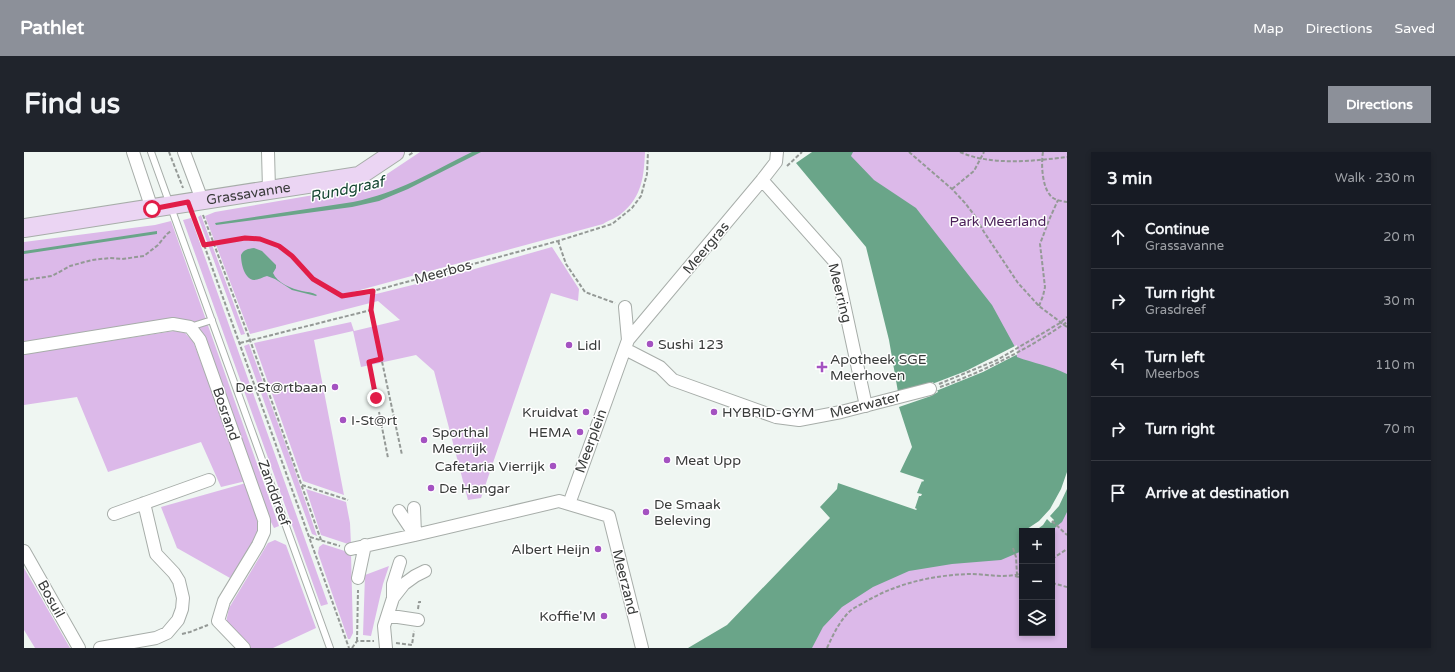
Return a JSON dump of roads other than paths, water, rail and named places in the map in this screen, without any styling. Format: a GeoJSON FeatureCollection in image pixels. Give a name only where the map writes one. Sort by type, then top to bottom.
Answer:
{"type":"FeatureCollection","features":[{"type":"Feature","properties":{"kind":"street"},"geometry":{"type":"LineString","coordinates":[[133,152],[152,209]]}},
{"type":"Feature","properties":{"kind":"street"},"geometry":{"type":"LineString","coordinates":[[184,152],[198,205]]}},
{"type":"Feature","properties":{"kind":"street"},"geometry":{"type":"LineString","coordinates":[[268,152],[269,189]]}},
{"type":"Feature","properties":{"kind":"street","name":"Grassavanne"},"geometry":{"type":"LineString","coordinates":[[24,228],[171,205],[198,205],[269,189],[359,176],[395,152]]}},
{"type":"Feature","properties":{"kind":"street","name":"Meergras"},"geometry":{"type":"LineString","coordinates":[[626,345],[762,180],[776,162],[777,152]]}},
{"type":"Feature","properties":{"kind":"street","name":"Meerring"},"geometry":{"type":"LineString","coordinates":[[762,180],[835,262],[866,406]]}},
{"type":"Feature","properties":{"kind":"street"},"geometry":{"type":"LineString","coordinates":[[625,306],[626,345]]}},
{"type":"Feature","properties":{"kind":"street"},"geometry":{"type":"LineString","coordinates":[[24,348],[173,324],[190,327]]}},
{"type":"Feature","properties":{"kind":"street","name":"Bosrand"},"geometry":{"type":"LineString","coordinates":[[190,327],[200,340],[264,520],[264,532],[261,539],[224,601],[218,621],[244,648]]}},
{"type":"Feature","properties":{"kind":"street","name":"Meerwater"},"geometry":{"type":"LineString","coordinates":[[626,345],[660,367],[673,380],[776,417],[799,420],[841,412],[933,388]]}},
{"type":"Feature","properties":{"kind":"street","name":"Meerplein"},"geometry":{"type":"LineString","coordinates":[[569,504],[626,345]]}},
{"type":"Feature","properties":{"kind":"street"},"geometry":{"type":"LineString","coordinates":[[114,514],[209,480]]}},
{"type":"Feature","properties":{"kind":"street"},"geometry":{"type":"LineString","coordinates":[[351,549],[559,501],[569,504]]}},
{"type":"Feature","properties":{"kind":"street"},"geometry":{"type":"LineString","coordinates":[[100,648],[156,638],[167,633],[178,620],[182,609],[183,598],[180,582],[174,573],[156,554],[144,503]]}},
{"type":"Feature","properties":{"kind":"street","name":"Meerzand"},"geometry":{"type":"LineString","coordinates":[[569,504],[608,516],[642,648]]}},
{"type":"Feature","properties":{"kind":"street"},"geometry":{"type":"LineString","coordinates":[[414,508],[415,535]]}},
{"type":"Feature","properties":{"kind":"street"},"geometry":{"type":"LineString","coordinates":[[399,511],[415,535]]}},
{"type":"Feature","properties":{"kind":"street"},"geometry":{"type":"LineString","coordinates":[[358,578],[365,546]]}},
{"type":"Feature","properties":{"kind":"street","name":"Bosuil"},"geometry":{"type":"LineString","coordinates":[[24,551],[79,648]]}},
{"type":"Feature","properties":{"kind":"street"},"geometry":{"type":"LineString","coordinates":[[393,598],[393,584],[400,562]]}},
{"type":"Feature","properties":{"kind":"street"},"geometry":{"type":"LineString","coordinates":[[386,648],[384,626],[393,598],[404,584],[426,570]]}},
{"type":"Feature","properties":{"kind":"street"},"geometry":{"type":"LineString","coordinates":[[386,617],[418,620]]}},
{"type":"Feature","properties":{"kind":"lane","name":"Zanddreef"},"geometry":{"type":"LineString","coordinates":[[151,152],[330,648]]}},
{"type":"Feature","properties":{"kind":"lane"},"geometry":{"type":"LineString","coordinates":[[190,327],[212,320]]}},
{"type":"Feature","properties":{"kind":"place","name":"Sushi 123"},"geometry":{"type":"Point","coordinates":[650,344]}},
{"type":"Feature","properties":{"kind":"place","name":"Lidl"},"geometry":{"type":"Point","coordinates":[569,345]}},
{"type":"Feature","properties":{"kind":"place","name":"Apotheek SGE Meerhoven"},"geometry":{"type":"Point","coordinates":[822,367]}},
{"type":"Feature","properties":{"kind":"place","name":"De St@rtbaan"},"geometry":{"type":"Point","coordinates":[335,387]}},
{"type":"Feature","properties":{"kind":"place","name":"Kruidvat"},"geometry":{"type":"Point","coordinates":[586,412]}},
{"type":"Feature","properties":{"kind":"place","name":"HYBRID-GYM"},"geometry":{"type":"Point","coordinates":[714,412]}},
{"type":"Feature","properties":{"kind":"place","name":"I-St@rt"},"geometry":{"type":"Point","coordinates":[343,420]}},
{"type":"Feature","properties":{"kind":"place","name":"HEMA"},"geometry":{"type":"Point","coordinates":[580,432]}},
{"type":"Feature","properties":{"kind":"place","name":"Sporthal Meerrijk"},"geometry":{"type":"Point","coordinates":[424,440]}},
{"type":"Feature","properties":{"kind":"place","name":"Meat Upp"},"geometry":{"type":"Point","coordinates":[667,460]}},
{"type":"Feature","properties":{"kind":"place","name":"Cafetaria Vierrijk"},"geometry":{"type":"Point","coordinates":[553,466]}},
{"type":"Feature","properties":{"kind":"place","name":"De Hangar"},"geometry":{"type":"Point","coordinates":[431,488]}},
{"type":"Feature","properties":{"kind":"place","name":"De Smaak Beleving"},"geometry":{"type":"Point","coordinates":[646,512]}},
{"type":"Feature","properties":{"kind":"place","name":"Albert Heijn"},"geometry":{"type":"Point","coordinates":[598,549]}},
{"type":"Feature","properties":{"kind":"place","name":"Koffie'M"},"geometry":{"type":"Point","coordinates":[604,616]}},
{"type":"Feature","properties":{"kind":"water label","name":"Rundgraaf"},"geometry":{"type":"Point","coordinates":[347,189]}},
{"type":"Feature","properties":{"kind":"park label","name":"Park Meerland"},"geometry":{"type":"Point","coordinates":[998,221]}}]}
